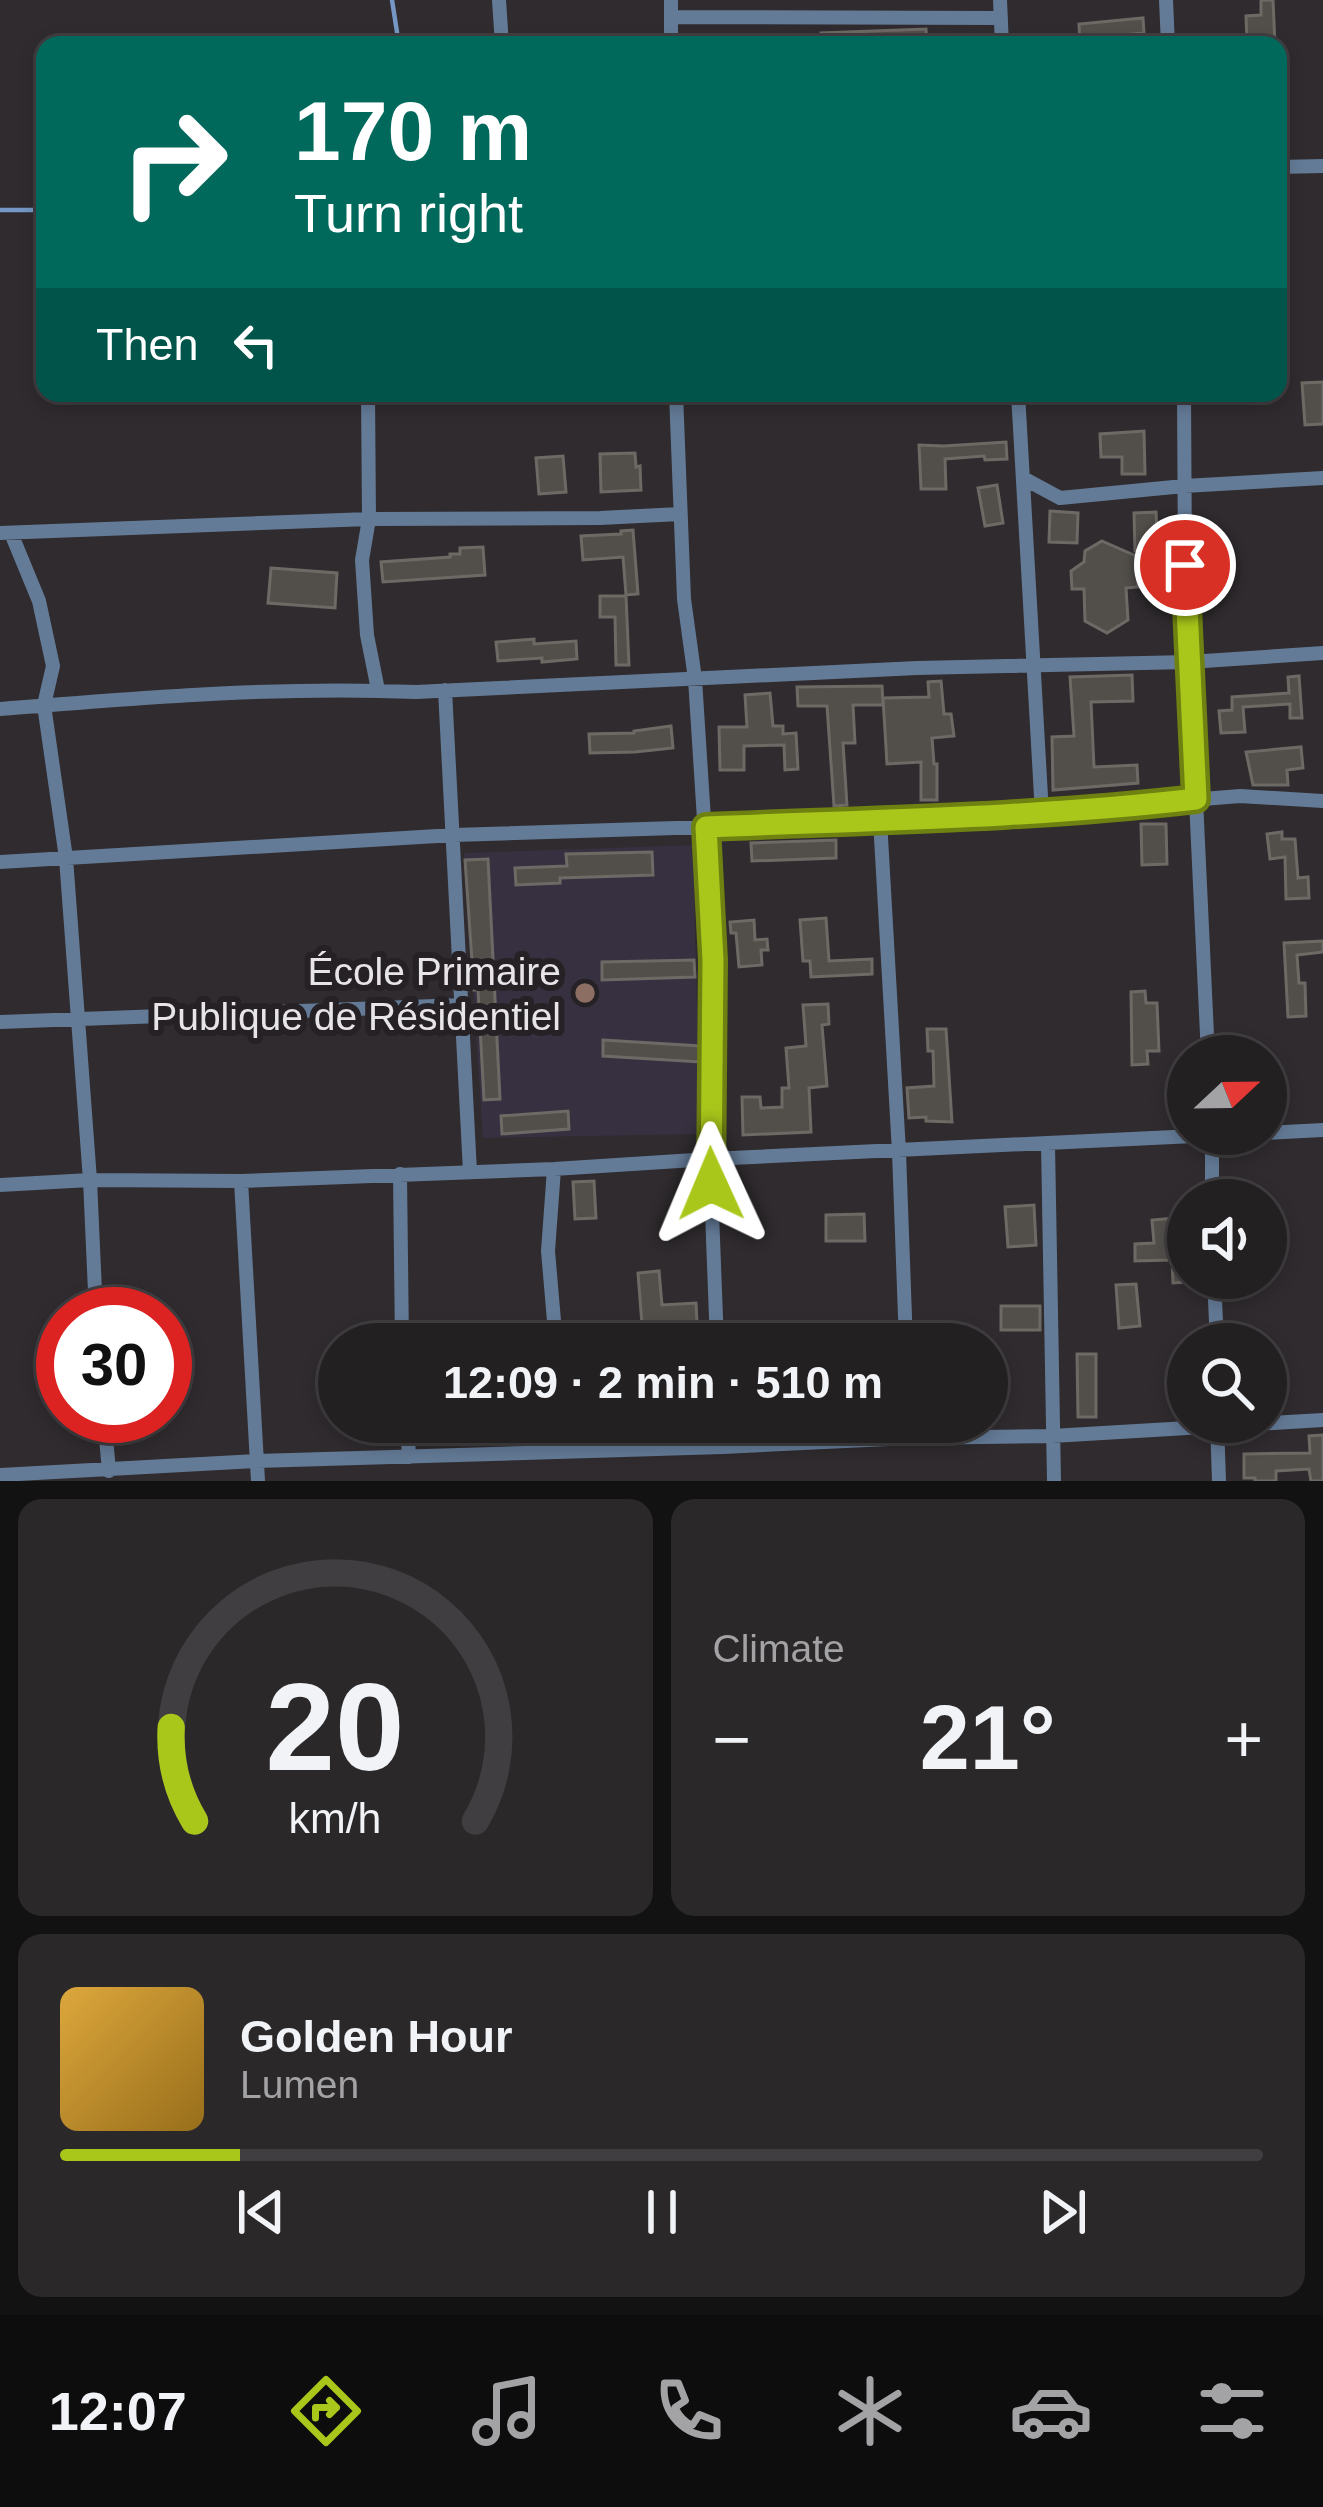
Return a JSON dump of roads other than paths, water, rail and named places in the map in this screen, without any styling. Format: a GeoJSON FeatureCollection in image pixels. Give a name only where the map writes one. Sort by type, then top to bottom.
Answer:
{"type":"FeatureCollection","features":[{"type":"Feature","properties":{"kind":"street"},"geometry":{"type":"LineString","coordinates":[[499,0],[501,36]]}},
{"type":"Feature","properties":{"kind":"street"},"geometry":{"type":"LineString","coordinates":[[671,0],[671,36]]}},
{"type":"Feature","properties":{"kind":"street"},"geometry":{"type":"LineString","coordinates":[[1000,0],[1002,36]]}},
{"type":"Feature","properties":{"kind":"street"},"geometry":{"type":"LineString","coordinates":[[1166,0],[1168,36]]}},
{"type":"Feature","properties":{"kind":"street"},"geometry":{"type":"LineString","coordinates":[[671,17],[1001,18]]}},
{"type":"Feature","properties":{"kind":"street"},"geometry":{"type":"LineString","coordinates":[[1287,167],[1323,166]]}},
{"type":"Feature","properties":{"kind":"street"},"geometry":{"type":"LineString","coordinates":[[368,402],[369,519],[362,560],[367,635],[378,690]]}},
{"type":"Feature","properties":{"kind":"street"},"geometry":{"type":"LineString","coordinates":[[676,402],[684,599],[695,679],[713,960],[710,1159],[716,1323]]}},
{"type":"Feature","properties":{"kind":"street"},"geometry":{"type":"LineString","coordinates":[[1019,402],[1042,814]]}},
{"type":"Feature","properties":{"kind":"street"},"geometry":{"type":"LineString","coordinates":[[1184,402],[1189,662],[1207,1035]]}},
{"type":"Feature","properties":{"kind":"street"},"geometry":{"type":"LineString","coordinates":[[1023,478],[1060,498],[1323,478]]}},
{"type":"Feature","properties":{"kind":"street"},"geometry":{"type":"LineString","coordinates":[[95,1287],[66,858],[44,705],[53,666],[40,601],[5,533],[369,519],[680,514]]}},
{"type":"Feature","properties":{"kind":"street"},"geometry":{"type":"LineString","coordinates":[[0,709],[174,696],[445,690],[1323,653]]}},
{"type":"Feature","properties":{"kind":"street"},"geometry":{"type":"LineString","coordinates":[[445,690],[470,1172]]}},
{"type":"Feature","properties":{"kind":"street"},"geometry":{"type":"LineString","coordinates":[[0,862],[454,835],[1042,814],[1196,799],[1273,796],[1323,801]]}},
{"type":"Feature","properties":{"kind":"street"},"geometry":{"type":"LineString","coordinates":[[880,820],[905,1323]]}},
{"type":"Feature","properties":{"kind":"street"},"geometry":{"type":"LineString","coordinates":[[0,1022],[462,1005]]}},
{"type":"Feature","properties":{"kind":"street"},"geometry":{"type":"LineString","coordinates":[[1287,1132],[1323,1130]]}},
{"type":"Feature","properties":{"kind":"street"},"geometry":{"type":"LineString","coordinates":[[0,1185],[554,1169],[1167,1137]]}},
{"type":"Feature","properties":{"kind":"street"},"geometry":{"type":"LineString","coordinates":[[1048,1144],[1054,1481]]}},
{"type":"Feature","properties":{"kind":"street"},"geometry":{"type":"LineString","coordinates":[[554,1169],[548,1251],[554,1323]]}},
{"type":"Feature","properties":{"kind":"street"},"geometry":{"type":"LineString","coordinates":[[400,1174],[402,1323]]}},
{"type":"Feature","properties":{"kind":"street"},"geometry":{"type":"LineString","coordinates":[[241,1181],[258,1481]]}},
{"type":"Feature","properties":{"kind":"street"},"geometry":{"type":"LineString","coordinates":[[1287,1421],[1323,1420]]}},
{"type":"Feature","properties":{"kind":"street"},"geometry":{"type":"LineString","coordinates":[[1008,1434],[1052,1436],[1167,1427]]}},
{"type":"Feature","properties":{"kind":"street"},"geometry":{"type":"LineString","coordinates":[[106,1443],[109,1471]]}},
{"type":"Feature","properties":{"kind":"street"},"geometry":{"type":"LineString","coordinates":[[408,1443],[409,1456]]}},
{"type":"Feature","properties":{"kind":"street"},"geometry":{"type":"LineString","coordinates":[[570,1443],[571,1452]]}},
{"type":"Feature","properties":{"kind":"street"},"geometry":{"type":"LineString","coordinates":[[723,1443],[723,1447]]}},
{"type":"Feature","properties":{"kind":"street"},"geometry":{"type":"LineString","coordinates":[[0,1475],[767,1443]]}},
{"type":"Feature","properties":{"kind":"street"},"geometry":{"type":"LineString","coordinates":[[1218,1443],[1219,1481]]}},
{"type":"Feature","properties":{"kind":"waterway"},"geometry":{"type":"LineString","coordinates":[[392,0],[398,36]]}},
{"type":"Feature","properties":{"kind":"waterway"},"geometry":{"type":"LineString","coordinates":[[0,210],[36,210]]}},
{"type":"Feature","properties":{"kind":"place","name":"École Primaire Publique de Résidentiel"},"geometry":{"type":"Point","coordinates":[585,993]}}]}
